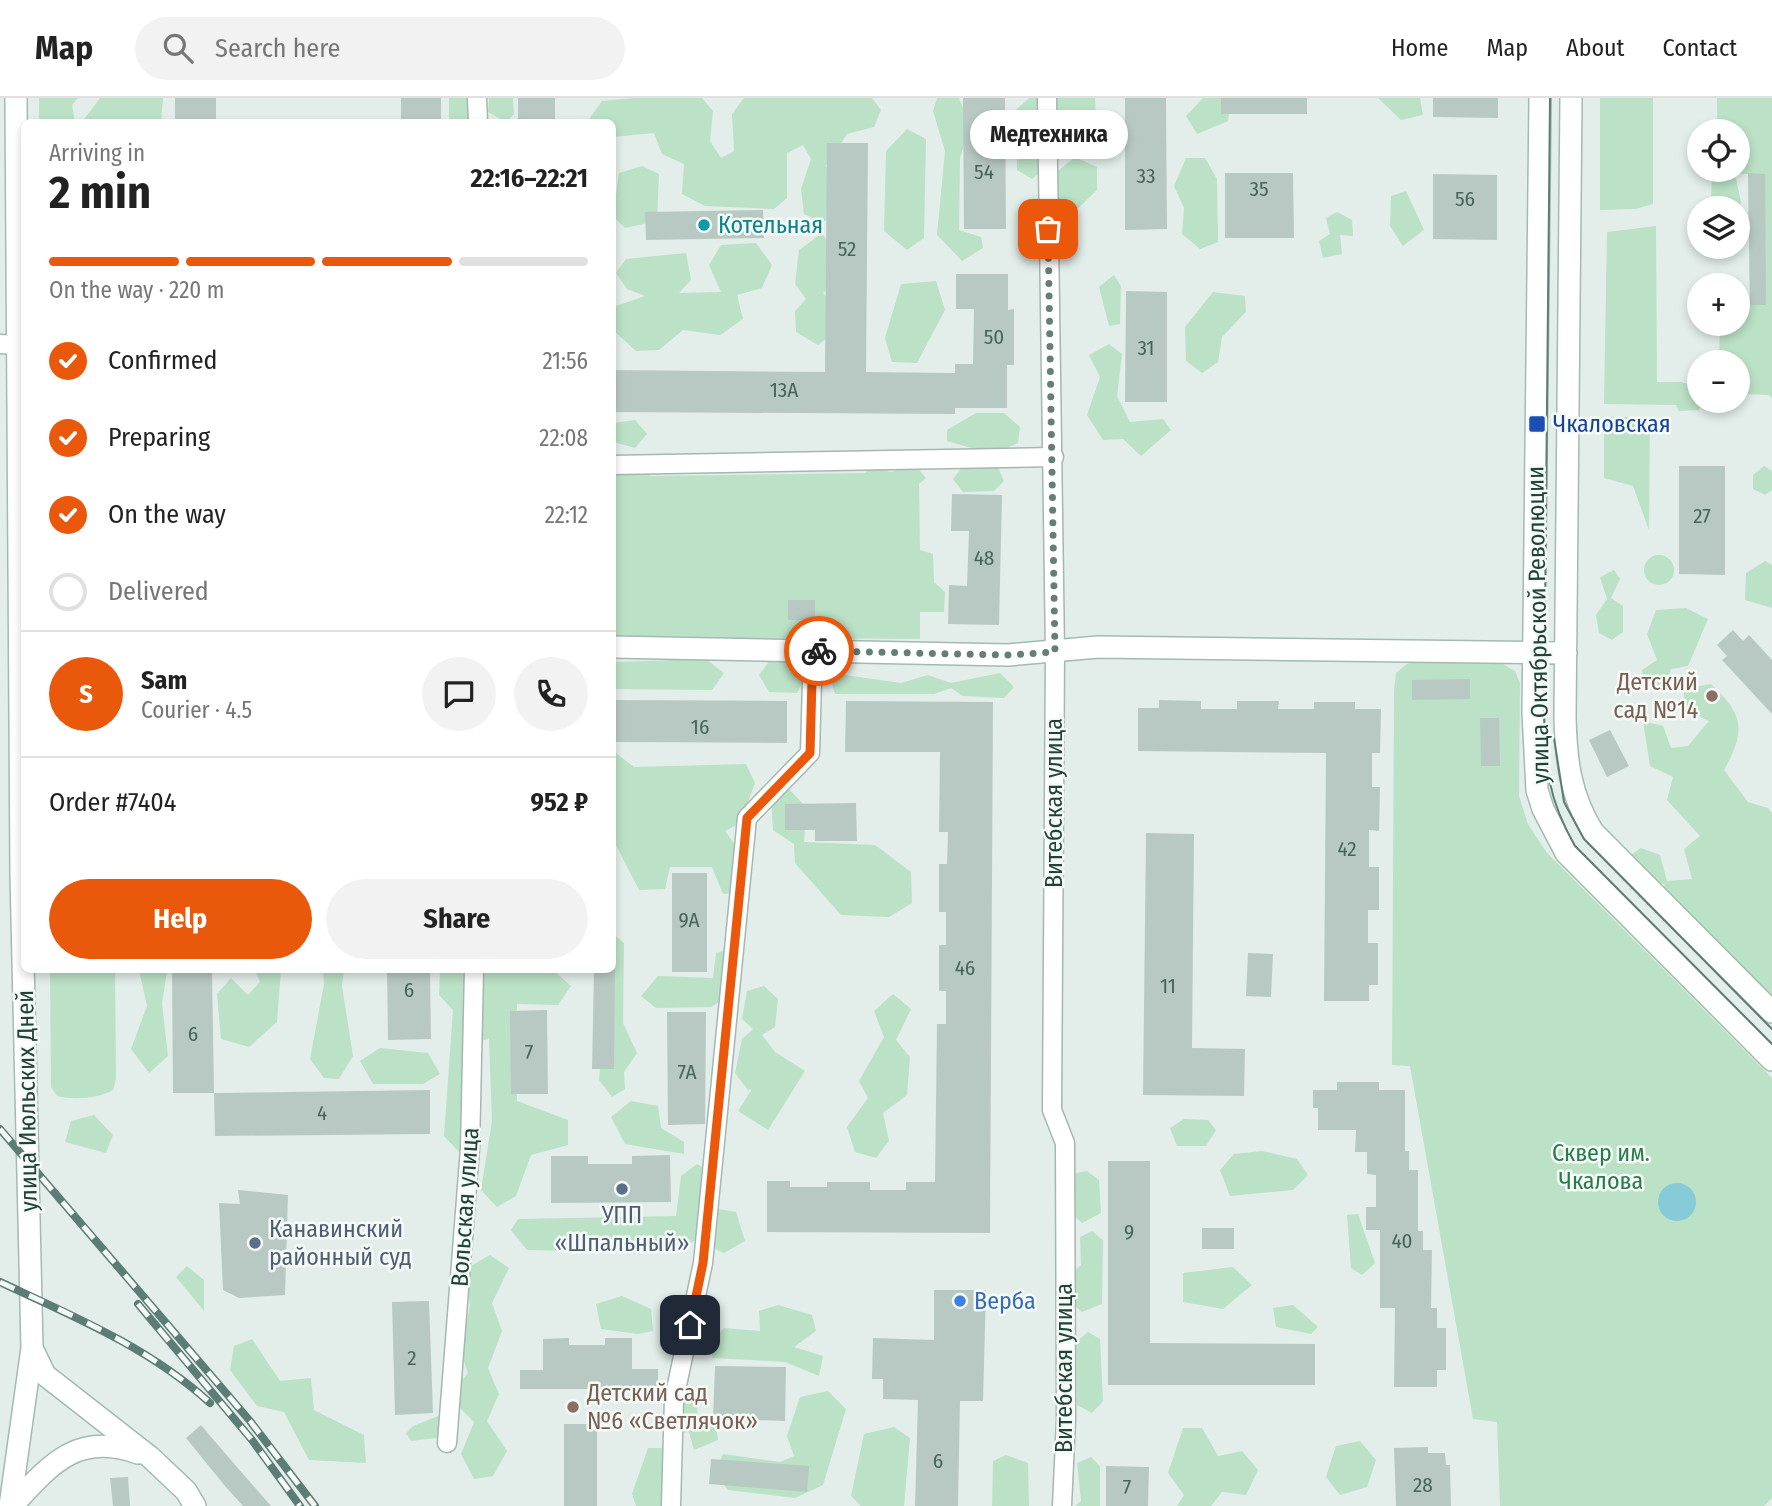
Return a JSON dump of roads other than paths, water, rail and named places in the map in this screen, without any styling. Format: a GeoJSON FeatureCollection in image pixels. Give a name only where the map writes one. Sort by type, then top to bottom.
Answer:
{"type":"FeatureCollection","features":[{"type":"Feature","properties":{"kind":"street","name":"улица Июльских Дней"},"geometry":{"type":"LineString","coordinates":[[16,98],[8,345],[21,469]]}},
{"type":"Feature","properties":{"kind":"street"},"geometry":{"type":"LineString","coordinates":[[477,98],[478,119]]}},
{"type":"Feature","properties":{"kind":"street","name":"Витебская улица"},"geometry":{"type":"LineString","coordinates":[[1047,98],[1055,652],[1052,1111],[1065,1143],[1066,1420],[1062,1506]]}},
{"type":"Feature","properties":{"kind":"street","name":"улица Октябрьской Революции"},"geometry":{"type":"LineString","coordinates":[[1540,98],[1534,653],[1534,761],[1537,790],[1543,809],[1566,853],[1772,1060]]}},
{"type":"Feature","properties":{"kind":"street","name":"улица Октябрьской Революции"},"geometry":{"type":"LineString","coordinates":[[1571,98],[1566,751],[1574,798],[1580,812],[1608,850],[1772,1012]]}},
{"type":"Feature","properties":{"kind":"street"},"geometry":{"type":"LineString","coordinates":[[1539,223],[1570,224]]}},
{"type":"Feature","properties":{"kind":"street"},"geometry":{"type":"LineString","coordinates":[[1538,281],[1569,281]]}},
{"type":"Feature","properties":{"kind":"street"},"geometry":{"type":"LineString","coordinates":[[616,465],[1054,457]]}},
{"type":"Feature","properties":{"kind":"street"},"geometry":{"type":"LineString","coordinates":[[616,648],[1008,655],[1111,648],[1566,653]]}},
{"type":"Feature","properties":{"kind":"street"},"geometry":{"type":"LineString","coordinates":[[671,1506],[674,1399],[703,1263],[747,818],[810,753],[812,680],[807,651]]}},
{"type":"Feature","properties":{"kind":"street","name":"улица Июльских Дней"},"geometry":{"type":"LineString","coordinates":[[11,1506],[32,1348],[27,973]]}},
{"type":"Feature","properties":{"kind":"street","name":"Вольская улица"},"geometry":{"type":"LineString","coordinates":[[447,1443],[470,1148],[474,973]]}},
{"type":"Feature","properties":{"kind":"street"},"geometry":{"type":"LineString","coordinates":[[32,1348],[45,1375],[150,1457],[186,1491],[195,1506]]}},
{"type":"Feature","properties":{"kind":"street"},"geometry":{"type":"LineString","coordinates":[[11,1506],[52,1463],[78,1450],[120,1446],[150,1457]]}},
{"type":"Feature","properties":{"kind":"water"},"geometry":{"type":"Polygon","coordinates":[[[1677,1183],[1691,1188],[1696,1202],[1691,1216],[1677,1221],[1663,1216],[1658,1202],[1663,1188],[1677,1183]]]}},
{"type":"Feature","properties":{"kind":"tram line"},"geometry":{"type":"LineString","coordinates":[[1550,98],[1544,713],[1545,750],[1550,782],[1559,813],[1575,846],[1772,1044]]}},
{"type":"Feature","properties":{"kind":"tram line"},"geometry":{"type":"LineString","coordinates":[[1554,738],[1564,802],[1584,839],[1772,1029]]}},
{"type":"Feature","properties":{"kind":"railway"},"geometry":{"type":"LineString","coordinates":[[0,1129],[250,1421],[315,1506]]}},
{"type":"Feature","properties":{"kind":"railway"},"geometry":{"type":"LineString","coordinates":[[0,1282],[110,1335],[162,1366],[210,1403]]}},
{"type":"Feature","properties":{"kind":"railway"},"geometry":{"type":"LineString","coordinates":[[138,1304],[252,1440],[300,1506]]}},
{"type":"Feature","properties":{"kind":"place","name":"Котельная"},"geometry":{"type":"Point","coordinates":[704,225]}},
{"type":"Feature","properties":{"kind":"place","name":"Медтехника"},"geometry":{"type":"Point","coordinates":[1048,229]}},
{"type":"Feature","properties":{"kind":"place","name":"Чкаловская"},"geometry":{"type":"Point","coordinates":[1537,424]}},
{"type":"Feature","properties":{"kind":"place","name":"Детский сад №14"},"geometry":{"type":"Point","coordinates":[1712,696]}},
{"type":"Feature","properties":{"kind":"place","name":"УПП «Шпальный»"},"geometry":{"type":"Point","coordinates":[622,1189]}},
{"type":"Feature","properties":{"kind":"place","name":"Канавинский районный суд"},"geometry":{"type":"Point","coordinates":[255,1243]}},
{"type":"Feature","properties":{"kind":"place","name":"Верба"},"geometry":{"type":"Point","coordinates":[960,1301]}},
{"type":"Feature","properties":{"kind":"place","name":"Детский сад №6 «Светлячок»"},"geometry":{"type":"Point","coordinates":[573,1407]}},
{"type":"Feature","properties":{"kind":"park label","name":"Сквер им. Чкалова"},"geometry":{"type":"Point","coordinates":[1601,1167]}}]}
